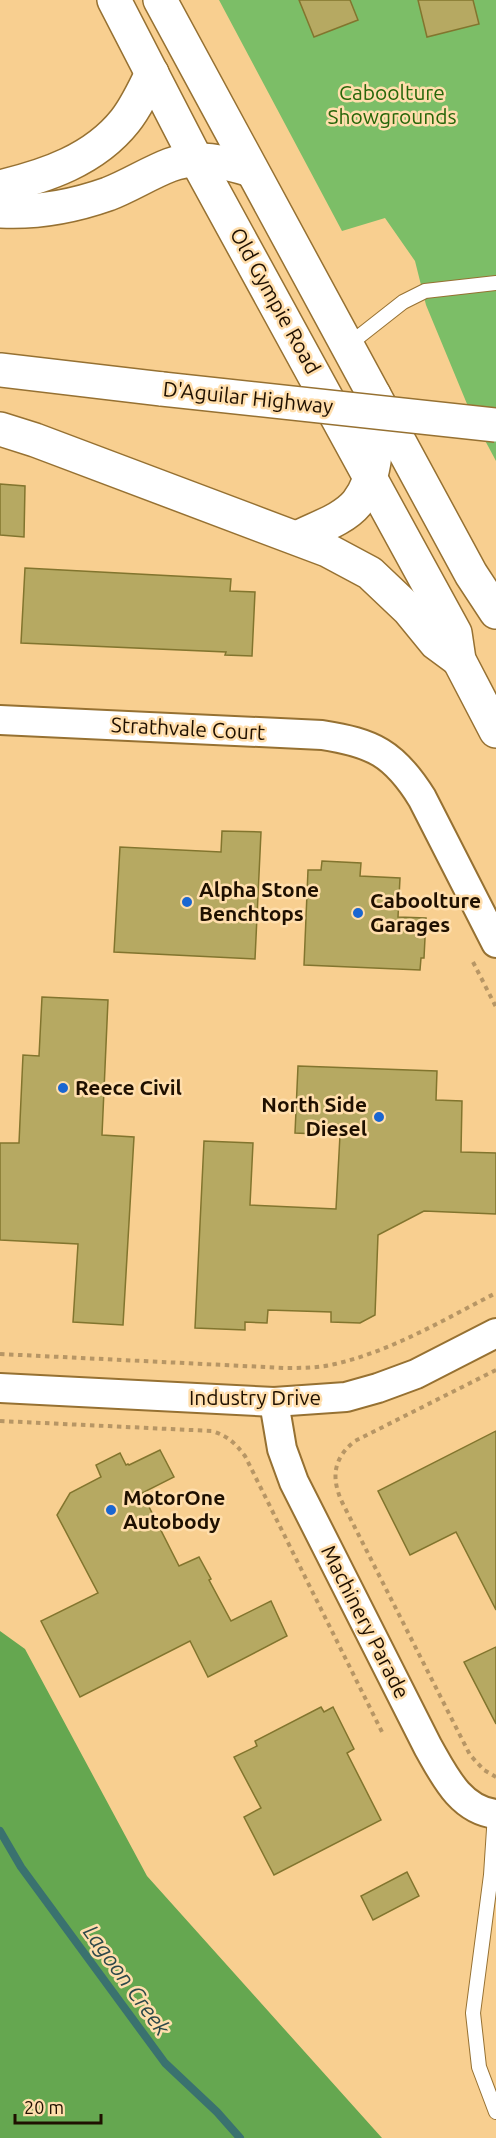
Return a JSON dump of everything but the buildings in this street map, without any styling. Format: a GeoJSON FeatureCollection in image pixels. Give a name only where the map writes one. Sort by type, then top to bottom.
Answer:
{"type":"FeatureCollection","features":[{"type":"Feature","properties":{"kind":"main road","name":"Old Gympie Road"},"geometry":{"type":"LineString","coordinates":[[114,0],[197,161],[454,633],[459,660],[496,731]]}},
{"type":"Feature","properties":{"kind":"main road","name":"Old Gympie Road"},"geometry":{"type":"LineString","coordinates":[[160,0],[471,574],[496,612]]}},
{"type":"Feature","properties":{"kind":"main road"},"geometry":{"type":"LineString","coordinates":[[0,187],[49,174],[76,161],[104,142],[124,123],[138,102],[152,73]]}},
{"type":"Feature","properties":{"kind":"main road"},"geometry":{"type":"LineString","coordinates":[[0,211],[24,212],[65,206],[108,194],[172,164],[197,161],[230,164],[251,170]]}},
{"type":"Feature","properties":{"kind":"main road","name":"D'Aguilar Highway"},"geometry":{"type":"LineString","coordinates":[[0,370],[496,425]]}},
{"type":"Feature","properties":{"kind":"main road"},"geometry":{"type":"LineString","coordinates":[[297,538],[333,521],[356,504],[371,479],[376,438],[374,396]]}},
{"type":"Feature","properties":{"kind":"main road"},"geometry":{"type":"LineString","coordinates":[[0,429],[297,538],[370,573],[409,610],[436,643],[459,660]]}},
{"type":"Feature","properties":{"kind":"street","name":"Strathvale Court"},"geometry":{"type":"LineString","coordinates":[[0,720],[322,735],[350,739],[374,747],[391,759],[410,778],[496,943]]}},
{"type":"Feature","properties":{"kind":"street","name":"Industry Drive"},"geometry":{"type":"LineString","coordinates":[[0,1388],[274,1402],[346,1397],[416,1374],[496,1333]]}},
{"type":"Feature","properties":{"kind":"street","name":"Machinery Parade"},"geometry":{"type":"LineString","coordinates":[[274,1402],[282,1449],[294,1482],[428,1747],[449,1784],[460,1796],[472,1806],[486,1813],[496,1814]]}},
{"type":"Feature","properties":{"kind":"lane"},"geometry":{"type":"LineString","coordinates":[[347,346],[403,302],[425,291],[496,283]]}},
{"type":"Feature","properties":{"kind":"lane"},"geometry":{"type":"LineString","coordinates":[[496,1814],[491,1875],[473,2013],[479,2067],[496,2112]]}},
{"type":"Feature","properties":{"kind":"path"},"geometry":{"type":"LineString","coordinates":[[0,1354],[312,1368],[362,1356],[414,1335],[496,1293]]}},
{"type":"Feature","properties":{"kind":"path"},"geometry":{"type":"LineString","coordinates":[[496,1370],[356,1441],[345,1449],[334,1473],[335,1488],[470,1755],[484,1770],[496,1777]]}},
{"type":"Feature","properties":{"kind":"path"},"geometry":{"type":"LineString","coordinates":[[0,1421],[212,1431],[225,1435],[235,1442],[245,1456],[383,1734]]}},
{"type":"Feature","properties":{"kind":"green space","name":"Caboolture Showgrounds"},"geometry":{"type":"Polygon","coordinates":[[[219,0],[496,0],[496,461],[472,416],[426,305],[415,261],[385,218],[342,231],[219,0]]]}},
{"type":"Feature","properties":{"kind":"green space"},"geometry":{"type":"Polygon","coordinates":[[[0,1631],[25,1649],[147,1876],[382,2138],[0,2138],[0,1631]]]}},
{"type":"Feature","properties":{"kind":"waterway","name":"Lagoon Creek"},"geometry":{"type":"LineString","coordinates":[[0,1831],[21,1867],[165,2063],[217,2112],[240,2138]]}},
{"type":"Feature","properties":{"kind":"place","name":"Alpha Stone Benchtops"},"geometry":{"type":"Point","coordinates":[187,902]}},
{"type":"Feature","properties":{"kind":"place","name":"Caboolture Garages"},"geometry":{"type":"Point","coordinates":[358,913]}},
{"type":"Feature","properties":{"kind":"place","name":"Reece Civil"},"geometry":{"type":"Point","coordinates":[63,1088]}},
{"type":"Feature","properties":{"kind":"place","name":"North Side Diesel"},"geometry":{"type":"Point","coordinates":[379,1117]}},
{"type":"Feature","properties":{"kind":"place","name":"MotorOne Autobody"},"geometry":{"type":"Point","coordinates":[111,1510]}}]}
